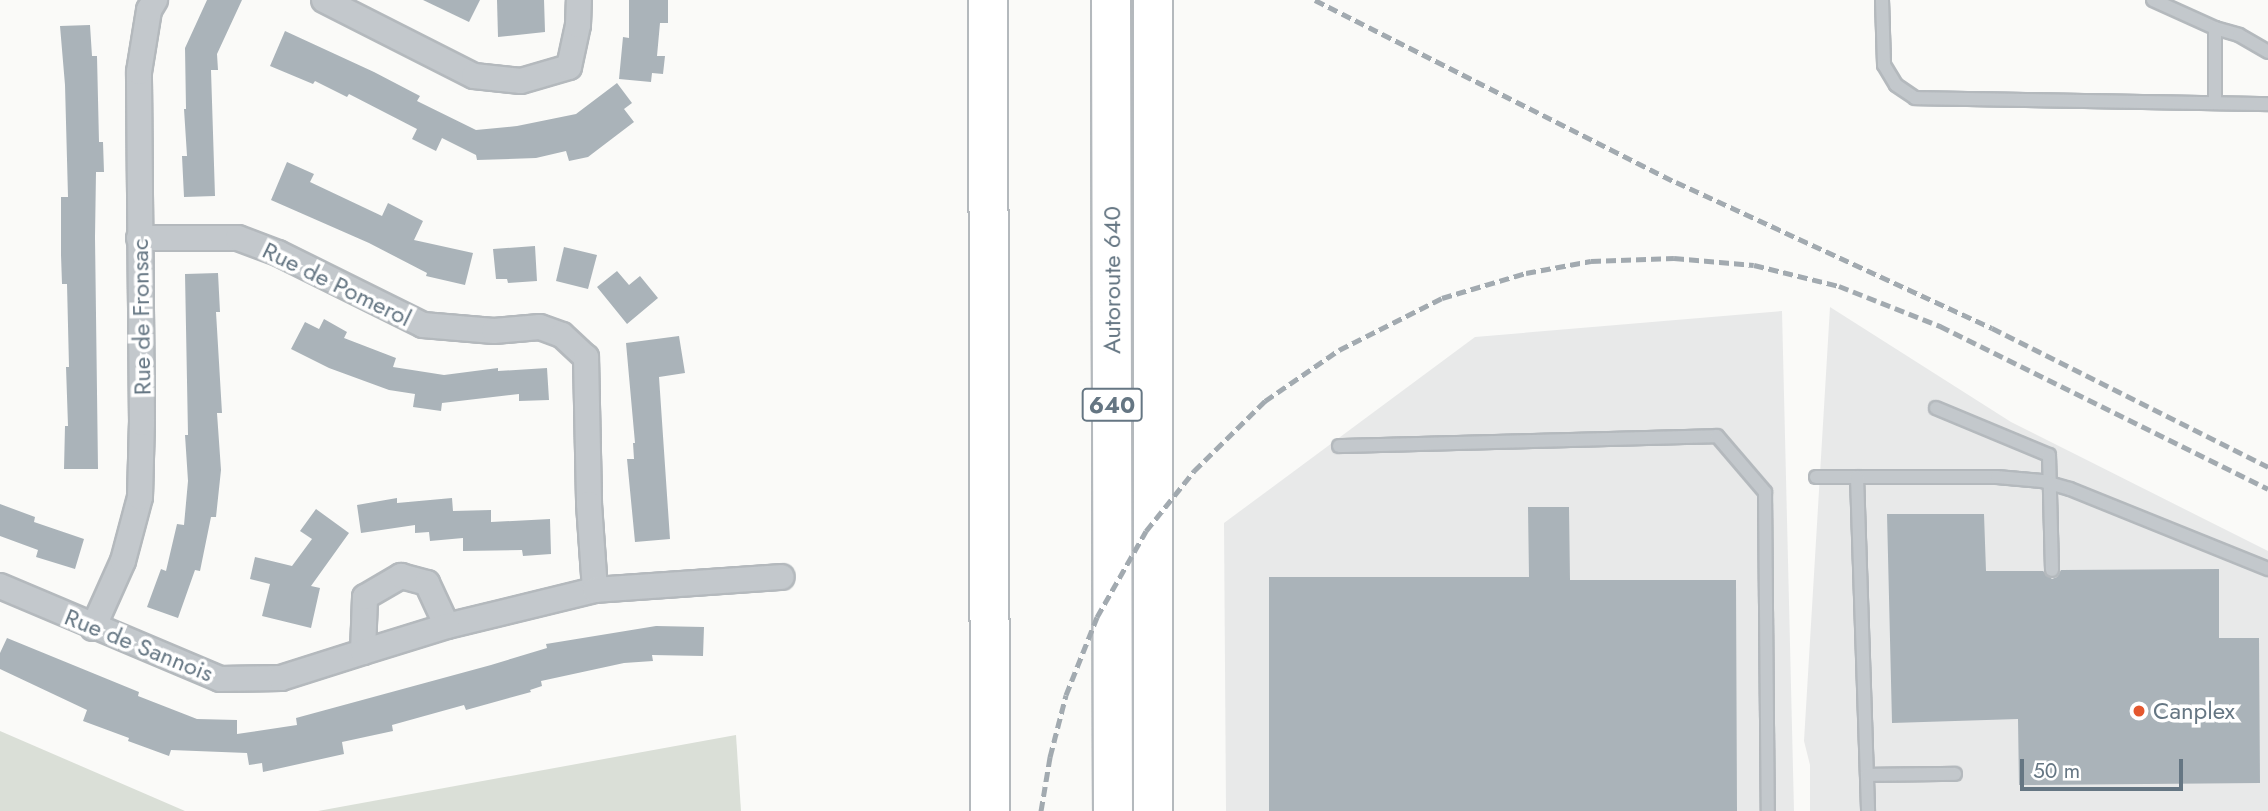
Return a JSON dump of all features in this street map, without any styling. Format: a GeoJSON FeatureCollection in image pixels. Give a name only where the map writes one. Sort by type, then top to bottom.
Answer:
{"type":"FeatureCollection","features":[{"type":"Feature","properties":{"kind":"highway"},"geometry":{"type":"LineString","coordinates":[[988,0],[990,811]]}},
{"type":"Feature","properties":{"kind":"highway","name":"Autoroute 640"},"geometry":{"type":"LineString","coordinates":[[1111,0],[1113,811]]}},
{"type":"Feature","properties":{"kind":"highway"},"geometry":{"type":"LineString","coordinates":[[1153,0],[1153,811]]}},
{"type":"Feature","properties":{"kind":"street","name":"Rue de Fronsac"},"geometry":{"type":"LineString","coordinates":[[93,628],[123,561],[140,498],[142,423],[139,72],[149,10],[155,0]]}},
{"type":"Feature","properties":{"kind":"street"},"geometry":{"type":"LineString","coordinates":[[324,0],[474,76],[521,80],[569,68],[578,25],[579,0]]}},
{"type":"Feature","properties":{"kind":"street","name":"Rue de Pomerol"},"geometry":{"type":"LineString","coordinates":[[139,238],[238,238],[278,253],[423,325],[495,331],[540,327],[562,335],[586,357],[589,504],[595,590]]}},
{"type":"Feature","properties":{"kind":"street"},"geometry":{"type":"LineString","coordinates":[[363,652],[365,597],[401,576],[427,583],[447,626]]}},
{"type":"Feature","properties":{"kind":"street","name":"Rue de Sannois"},"geometry":{"type":"LineString","coordinates":[[0,586],[93,628],[144,646],[219,679],[281,678],[447,626],[595,590],[782,577]]}},
{"type":"Feature","properties":{"kind":"lane"},"geometry":{"type":"LineString","coordinates":[[1882,0],[1884,65],[1896,85],[1915,98],[2268,104]]}},
{"type":"Feature","properties":{"kind":"lane"},"geometry":{"type":"LineString","coordinates":[[2154,0],[2215,28],[2239,35],[2268,52]]}},
{"type":"Feature","properties":{"kind":"lane"},"geometry":{"type":"LineString","coordinates":[[2215,28],[2215,103]]}},
{"type":"Feature","properties":{"kind":"lane"},"geometry":{"type":"LineString","coordinates":[[1936,408],[2049,455],[2052,570]]}},
{"type":"Feature","properties":{"kind":"lane"},"geometry":{"type":"LineString","coordinates":[[1339,446],[1717,436],[1765,492],[1768,811]]}},
{"type":"Feature","properties":{"kind":"lane"},"geometry":{"type":"LineString","coordinates":[[1816,477],[1997,477],[2050,483],[2268,569]]}},
{"type":"Feature","properties":{"kind":"lane"},"geometry":{"type":"LineString","coordinates":[[1857,477],[1868,811]]}},
{"type":"Feature","properties":{"kind":"lane"},"geometry":{"type":"LineString","coordinates":[[1867,775],[1955,774]]}},
{"type":"Feature","properties":{"kind":"shaded area"},"geometry":{"type":"Polygon","coordinates":[[[1830,307],[2011,422],[2268,551],[2268,811],[1810,811],[1810,765],[1804,741],[1830,307]]]}},
{"type":"Feature","properties":{"kind":"shaded area"},"geometry":{"type":"Polygon","coordinates":[[[1782,311],[1794,811],[1226,811],[1224,523],[1475,337],[1782,311]]]}},
{"type":"Feature","properties":{"kind":"shaded area"},"geometry":{"type":"Polygon","coordinates":[[[0,731],[185,811],[0,811],[0,731]]]}},
{"type":"Feature","properties":{"kind":"shaded area"},"geometry":{"type":"Polygon","coordinates":[[[736,735],[741,811],[318,811],[736,735]]]}},
{"type":"Feature","properties":{"kind":"building"},"geometry":{"type":"Polygon","coordinates":[[[207,0],[242,0],[217,54],[218,70],[211,70],[215,196],[184,197],[182,156],[187,156],[184,109],[185,48],[207,0]]]}},
{"type":"Feature","properties":{"kind":"building"},"geometry":{"type":"Polygon","coordinates":[[[423,0],[480,0],[469,22],[423,0]]]}},
{"type":"Feature","properties":{"kind":"building"},"geometry":{"type":"Polygon","coordinates":[[[497,0],[544,0],[545,32],[498,37],[497,0]]]}},
{"type":"Feature","properties":{"kind":"building"},"geometry":{"type":"Polygon","coordinates":[[[629,0],[668,0],[668,23],[660,23],[657,56],[665,56],[663,74],[652,73],[651,82],[619,79],[623,37],[629,38],[629,0]]]}},
{"type":"Feature","properties":{"kind":"building"},"geometry":{"type":"Polygon","coordinates":[[[90,25],[92,56],[97,56],[99,142],[103,142],[104,172],[96,172],[98,469],[64,469],[65,426],[68,426],[66,367],[69,367],[67,284],[62,284],[61,197],[68,197],[65,85],[60,26],[90,25]]]}},
{"type":"Feature","properties":{"kind":"building"},"geometry":{"type":"Polygon","coordinates":[[[285,31],[374,72],[420,96],[417,101],[476,130],[517,126],[576,114],[617,83],[632,103],[624,109],[634,122],[588,157],[569,161],[566,151],[536,158],[477,160],[476,155],[442,138],[436,151],[412,139],[417,129],[349,94],[347,97],[315,81],[313,84],[270,66],[285,31]]]}},
{"type":"Feature","properties":{"kind":"building"},"geometry":{"type":"Polygon","coordinates":[[[287,162],[314,174],[310,182],[382,216],[388,203],[423,221],[414,240],[473,253],[465,285],[426,276],[427,273],[369,243],[271,200],[287,162]]]}},
{"type":"Feature","properties":{"kind":"building"},"geometry":{"type":"Polygon","coordinates":[[[535,246],[537,281],[508,283],[507,279],[496,279],[493,249],[535,246]]]}},
{"type":"Feature","properties":{"kind":"building"},"geometry":{"type":"Polygon","coordinates":[[[564,247],[597,255],[588,289],[556,281],[564,247]]]}},
{"type":"Feature","properties":{"kind":"building"},"geometry":{"type":"Polygon","coordinates":[[[617,271],[629,285],[640,276],[658,298],[627,324],[597,287],[617,271]]]}},
{"type":"Feature","properties":{"kind":"building"},"geometry":{"type":"Polygon","coordinates":[[[218,273],[220,312],[216,312],[222,413],[217,413],[221,470],[216,517],[211,517],[200,571],[195,570],[178,618],[147,607],[161,569],[166,571],[177,524],[184,525],[188,481],[185,435],[188,435],[185,274],[218,273]]]}},
{"type":"Feature","properties":{"kind":"building"},"geometry":{"type":"Polygon","coordinates":[[[324,319],[347,332],[344,338],[396,358],[393,367],[444,375],[498,368],[498,371],[547,368],[549,400],[519,401],[519,394],[442,403],[441,411],[413,407],[415,394],[389,390],[329,368],[291,349],[305,322],[319,329],[324,319]]]}},
{"type":"Feature","properties":{"kind":"building"},"geometry":{"type":"Polygon","coordinates":[[[679,336],[685,373],[659,377],[670,539],[635,542],[627,459],[634,459],[635,443],[626,343],[679,336]]]}},
{"type":"Feature","properties":{"kind":"building"},"geometry":{"type":"Polygon","coordinates":[[[397,498],[397,503],[452,498],[453,511],[491,510],[491,522],[550,519],[551,554],[523,556],[522,550],[463,551],[463,538],[430,541],[429,532],[415,533],[415,525],[361,533],[357,505],[397,498]]]}},
{"type":"Feature","properties":{"kind":"building"},"geometry":{"type":"Polygon","coordinates":[[[0,504],[35,517],[34,522],[84,539],[75,569],[36,557],[38,550],[0,536],[0,504]]]}},
{"type":"Feature","properties":{"kind":"building"},"geometry":{"type":"Polygon","coordinates":[[[1528,507],[1569,507],[1570,580],[1736,580],[1737,811],[1269,811],[1269,577],[1529,577],[1528,507]]]}},
{"type":"Feature","properties":{"kind":"building"},"geometry":{"type":"Polygon","coordinates":[[[316,509],[349,533],[311,586],[320,588],[311,628],[262,616],[270,584],[250,579],[255,557],[292,566],[312,539],[300,531],[316,509]]]}},
{"type":"Feature","properties":{"kind":"building","name":"Canplex"},"geometry":{"type":"Polygon","coordinates":[[[1887,514],[1984,514],[1986,571],[2043,571],[2052,579],[2057,577],[2061,570],[2219,569],[2219,638],[2259,638],[2260,783],[2019,785],[2018,719],[1892,723],[1887,514]]]}},
{"type":"Feature","properties":{"kind":"building"},"geometry":{"type":"Polygon","coordinates":[[[656,626],[704,627],[703,656],[652,655],[653,661],[624,663],[541,681],[542,686],[530,690],[531,692],[466,710],[464,705],[392,725],[393,731],[342,742],[344,754],[263,772],[262,763],[249,765],[247,753],[171,750],[169,756],[128,741],[129,738],[83,721],[87,710],[0,669],[0,653],[7,638],[197,719],[237,720],[237,734],[297,725],[296,718],[491,665],[547,648],[546,644],[656,626]]]}},
{"type":"Feature","properties":{"kind":"railway"},"geometry":{"type":"LineString","coordinates":[[1315,0],[1676,182],[1992,328],[2268,467]]}},
{"type":"Feature","properties":{"kind":"railway"},"geometry":{"type":"LineString","coordinates":[[1041,811],[1050,757],[1066,695],[1097,617],[1146,531],[1194,471],[1265,401],[1339,350],[1442,298],[1526,273],[1591,261],[1674,258],[1754,265],[1839,286],[1940,326],[2268,489]]}},
{"type":"Feature","properties":{"kind":"place","name":"Canplex"},"geometry":{"type":"Point","coordinates":[2139,711]}}]}
